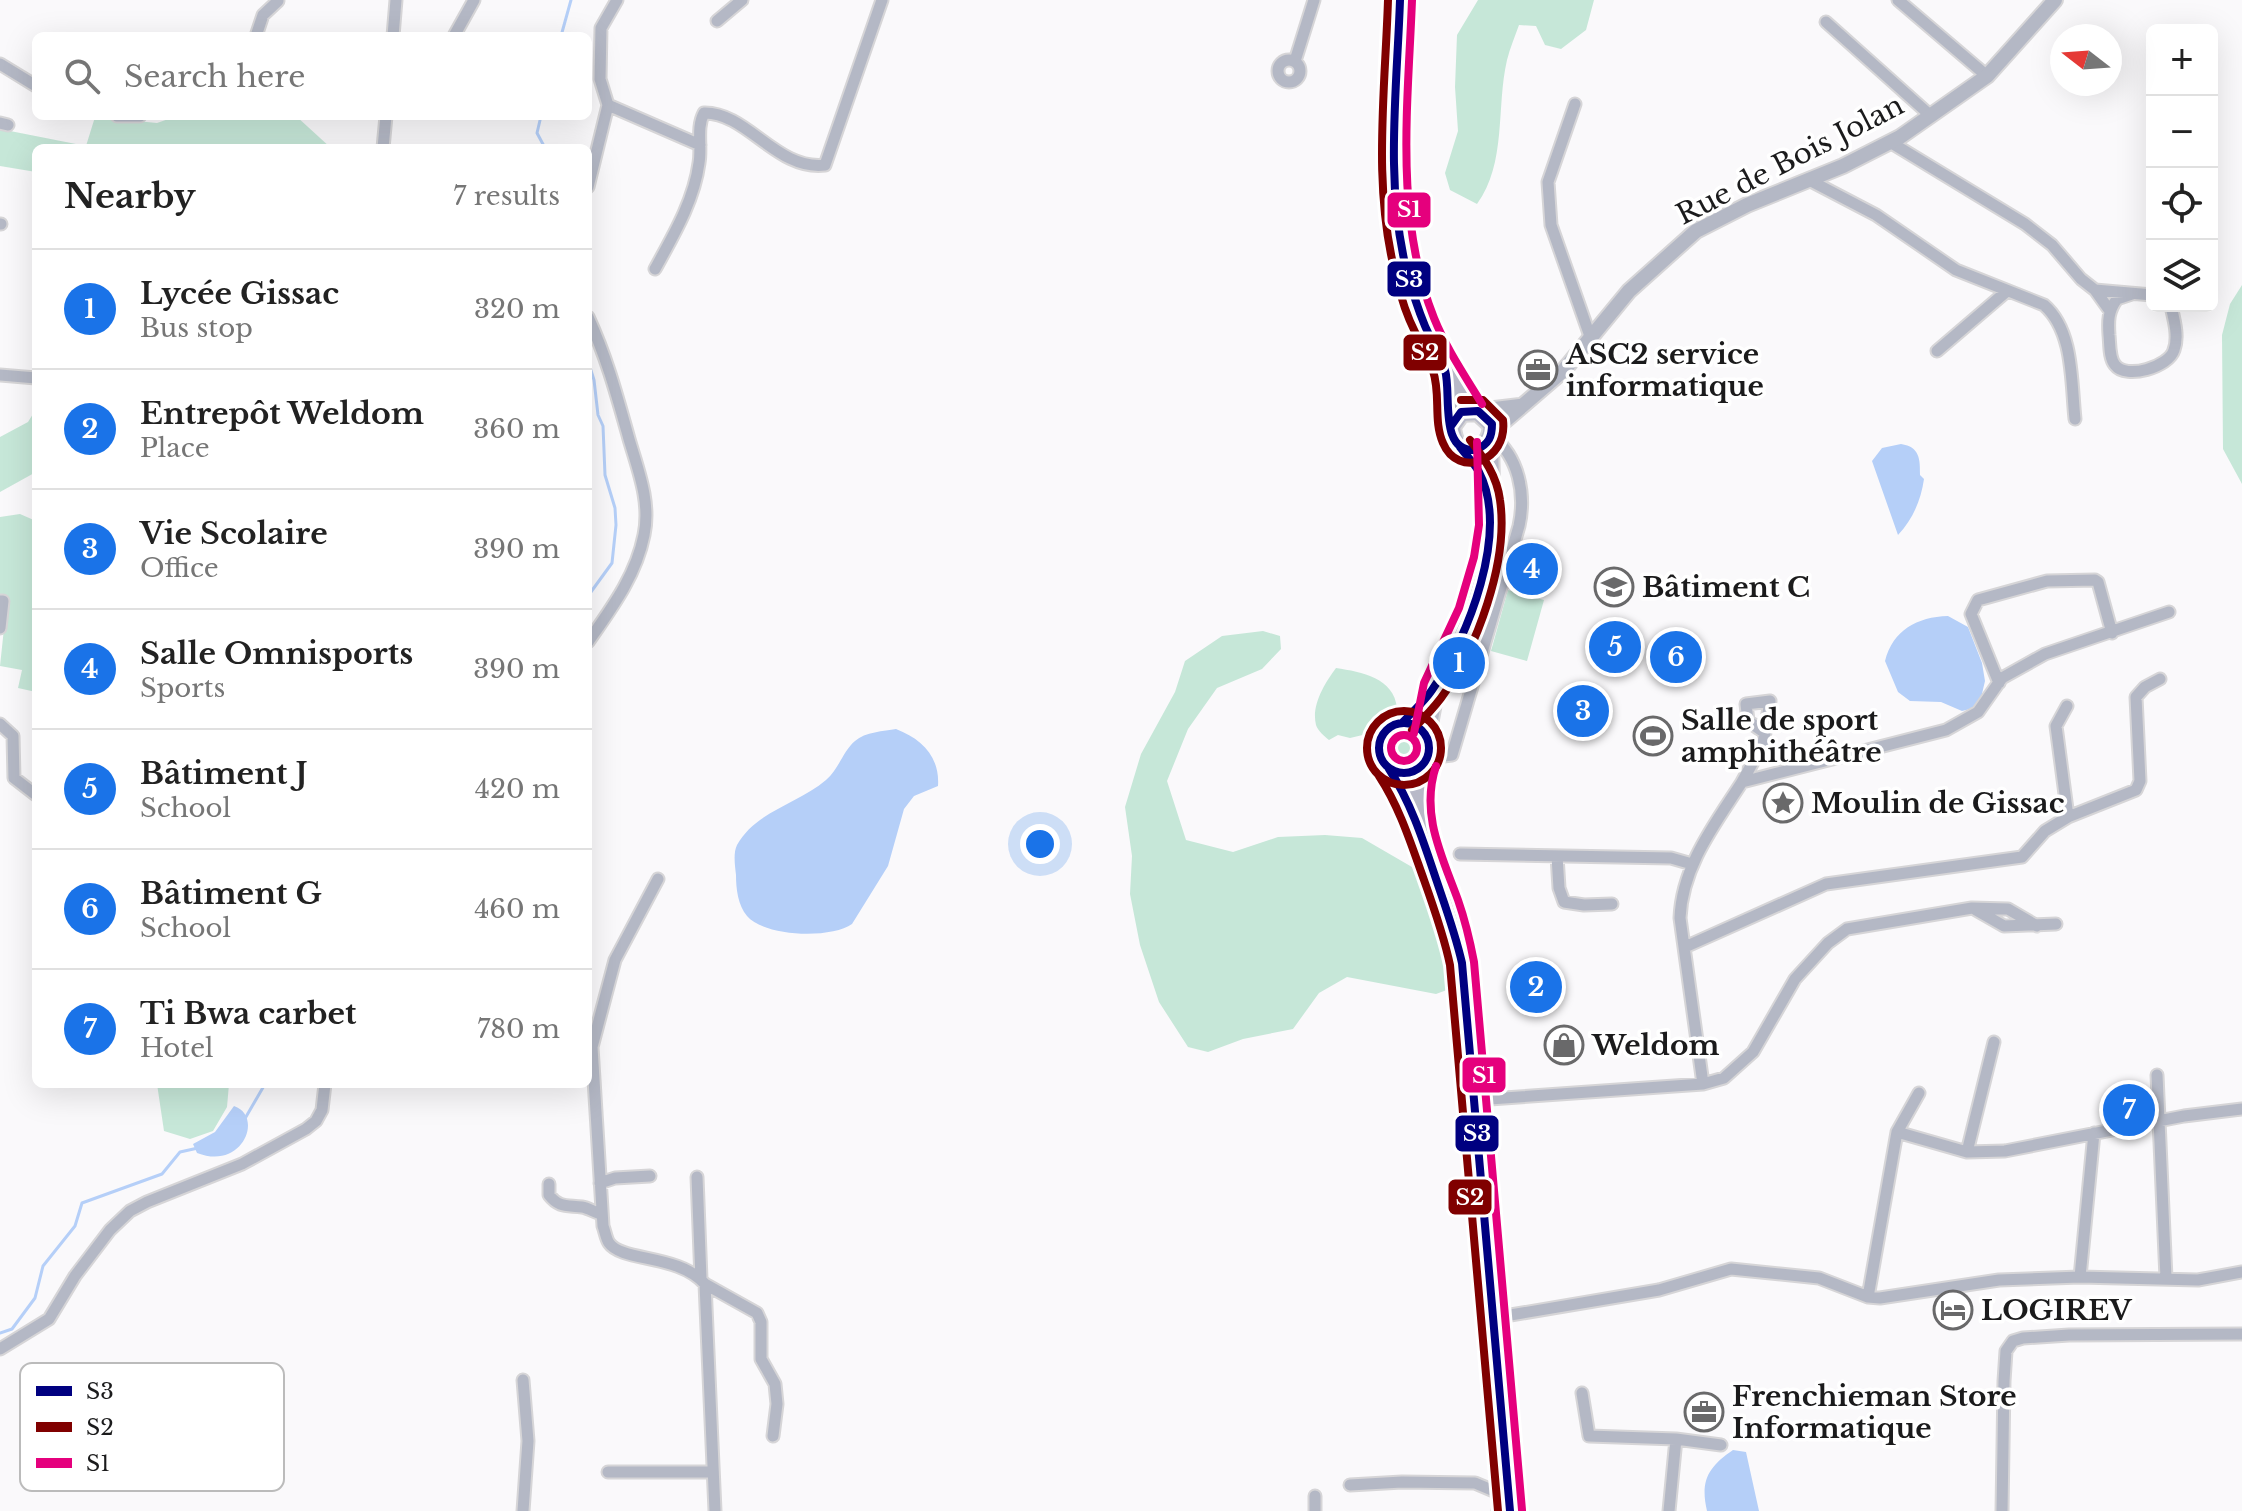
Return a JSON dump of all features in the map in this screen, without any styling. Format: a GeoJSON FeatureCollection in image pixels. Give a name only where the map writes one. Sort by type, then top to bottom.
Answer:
{"type":"FeatureCollection","features":[{"type":"Feature","properties":{"kind":"main road"},"geometry":{"type":"LineString","coordinates":[[1400,0],[1396,207],[1413,293],[1445,369],[1475,410],[1488,419],[1491,437],[1489,545],[1470,612],[1435,687],[1426,735]]}},
{"type":"Feature","properties":{"kind":"main road"},"geometry":{"type":"LineString","coordinates":[[1445,369],[1452,438],[1473,463],[1490,500]]}},
{"type":"Feature","properties":{"kind":"main road"},"geometry":{"type":"LineString","coordinates":[[1451,426],[1457,416],[1475,410]]}},
{"type":"Feature","properties":{"kind":"main road"},"geometry":{"type":"LineString","coordinates":[[1460,447],[1479,450],[1491,437]]}},
{"type":"Feature","properties":{"kind":"main road"},"geometry":{"type":"LineString","coordinates":[[1435,687],[1403,722],[1389,728],[1379,741],[1380,756],[1401,786],[1457,935],[1475,1100],[1506,1503]]}},
{"type":"Feature","properties":{"kind":"main road"},"geometry":{"type":"LineString","coordinates":[[1403,722],[1417,726],[1426,735],[1429,744],[1417,779],[1419,828]]}},
{"type":"Feature","properties":{"kind":"main road"},"geometry":{"type":"LineString","coordinates":[[1389,769],[1405,774],[1419,768],[1426,760]]}},
{"type":"Feature","properties":{"kind":"street"},"geometry":{"type":"LineString","coordinates":[[393,32],[396,0]]}},
{"type":"Feature","properties":{"kind":"street"},"geometry":{"type":"LineString","coordinates":[[456,32],[474,0]]}},
{"type":"Feature","properties":{"kind":"street"},"geometry":{"type":"LineString","coordinates":[[592,171],[608,105],[600,79],[601,28],[617,0]]}},
{"type":"Feature","properties":{"kind":"street"},"geometry":{"type":"LineString","coordinates":[[717,21],[742,0]]}},
{"type":"Feature","properties":{"kind":"street"},"geometry":{"type":"LineString","coordinates":[[655,269],[683,216],[699,164],[699,122],[704,113],[716,113],[793,160],[812,166],[825,165],[882,0]]}},
{"type":"Feature","properties":{"kind":"street"},"geometry":{"type":"LineString","coordinates":[[1295,61],[1314,0]]}},
{"type":"Feature","properties":{"kind":"street"},"geometry":{"type":"LineString","coordinates":[[1898,0],[1987,76]]}},
{"type":"Feature","properties":{"kind":"street","name":"Rue de Bois Jolan"},"geometry":{"type":"LineString","coordinates":[[1491,437],[1520,406],[1564,370],[1629,291],[1696,231],[1890,142],[1931,116],[1987,76],[2055,0]]}},
{"type":"Feature","properties":{"kind":"street"},"geometry":{"type":"LineString","coordinates":[[257,32],[263,15],[278,1]]}},
{"type":"Feature","properties":{"kind":"street"},"geometry":{"type":"LineString","coordinates":[[1826,22],[1931,116]]}},
{"type":"Feature","properties":{"kind":"street"},"geometry":{"type":"LineString","coordinates":[[0,64],[32,84]]}},
{"type":"Feature","properties":{"kind":"street"},"geometry":{"type":"LineString","coordinates":[[1575,104],[1548,182],[1551,225],[1591,339]]}},
{"type":"Feature","properties":{"kind":"street"},"geometry":{"type":"LineString","coordinates":[[608,105],[700,145]]}},
{"type":"Feature","properties":{"kind":"street"},"geometry":{"type":"LineString","coordinates":[[383,144],[386,120]]}},
{"type":"Feature","properties":{"kind":"street"},"geometry":{"type":"LineString","coordinates":[[1890,142],[2025,224],[2052,245],[2081,279],[2095,290],[2110,311]]}},
{"type":"Feature","properties":{"kind":"street"},"geometry":{"type":"LineString","coordinates":[[1809,180],[1876,215],[1956,270],[2044,305],[2054,314],[2063,333],[2075,419]]}},
{"type":"Feature","properties":{"kind":"street"},"geometry":{"type":"LineString","coordinates":[[2095,290],[2146,295]]}},
{"type":"Feature","properties":{"kind":"street"},"geometry":{"type":"LineString","coordinates":[[1937,351],[2007,291]]}},
{"type":"Feature","properties":{"kind":"street"},"geometry":{"type":"LineString","coordinates":[[2132,294],[2117,299],[2108,319],[2111,358],[2114,365],[2123,371],[2142,371],[2164,362],[2175,348],[2172,312]]}},
{"type":"Feature","properties":{"kind":"street"},"geometry":{"type":"LineString","coordinates":[[592,325],[607,357],[646,501],[645,532],[639,556],[623,591],[592,636]]}},
{"type":"Feature","properties":{"kind":"street"},"geometry":{"type":"LineString","coordinates":[[0,375],[32,378]]}},
{"type":"Feature","properties":{"kind":"street"},"geometry":{"type":"LineString","coordinates":[[1475,410],[1520,406]]}},
{"type":"Feature","properties":{"kind":"street"},"geometry":{"type":"LineString","coordinates":[[1426,760],[1452,755],[1519,526],[1523,498],[1519,479],[1502,447],[1491,437]]}},
{"type":"Feature","properties":{"kind":"street"},"geometry":{"type":"LineString","coordinates":[[1999,683],[1971,614],[1978,600],[2047,581],[2095,580],[2112,633]]}},
{"type":"Feature","properties":{"kind":"street"},"geometry":{"type":"LineString","coordinates":[[0,601],[3,601],[0,628]]}},
{"type":"Feature","properties":{"kind":"street"},"geometry":{"type":"LineString","coordinates":[[1742,782],[1946,730],[1978,712],[2002,678],[2045,654],[2169,612]]}},
{"type":"Feature","properties":{"kind":"street"},"geometry":{"type":"LineString","coordinates":[[1685,947],[1826,884],[2022,857],[2045,831],[2068,817],[2136,790],[2140,781],[2136,697],[2145,687],[2160,679]]}},
{"type":"Feature","properties":{"kind":"street"},"geometry":{"type":"LineString","coordinates":[[2067,706],[2056,726],[2068,817]]}},
{"type":"Feature","properties":{"kind":"street"},"geometry":{"type":"LineString","coordinates":[[0,724],[13,736],[14,778],[32,792]]}},
{"type":"Feature","properties":{"kind":"street"},"geometry":{"type":"LineString","coordinates":[[1703,1084],[1680,918],[1681,896],[1692,864],[1742,782],[1763,744],[1765,733]]}},
{"type":"Feature","properties":{"kind":"street"},"geometry":{"type":"LineString","coordinates":[[1460,854],[1671,858],[1692,864]]}},
{"type":"Feature","properties":{"kind":"street"},"geometry":{"type":"LineString","coordinates":[[1557,856],[1559,888],[1564,902],[1612,904]]}},
{"type":"Feature","properties":{"kind":"street"},"geometry":{"type":"LineString","coordinates":[[658,879],[615,960],[592,1047],[602,1214],[607,1242],[616,1250],[696,1273],[703,1282],[757,1313],[761,1322],[761,1359],[775,1384],[777,1404],[773,1436]]}},
{"type":"Feature","properties":{"kind":"street"},"geometry":{"type":"LineString","coordinates":[[1475,1100],[1703,1084],[1724,1078],[1753,1052],[1795,979],[1828,943],[1847,929],[1972,908],[2004,926],[2056,924]]}},
{"type":"Feature","properties":{"kind":"street"},"geometry":{"type":"LineString","coordinates":[[1967,1152],[1994,1042]]}},
{"type":"Feature","properties":{"kind":"street"},"geometry":{"type":"LineString","coordinates":[[2157,1075],[2166,1278]]}},
{"type":"Feature","properties":{"kind":"street"},"geometry":{"type":"LineString","coordinates":[[0,1349],[49,1319],[110,1230],[130,1211],[242,1164],[306,1129],[316,1121],[322,1110],[325,1088]]}},
{"type":"Feature","properties":{"kind":"street"},"geometry":{"type":"LineString","coordinates":[[1868,1297],[1897,1132],[1919,1093]]}},
{"type":"Feature","properties":{"kind":"street"},"geometry":{"type":"LineString","coordinates":[[1897,1132],[1967,1152],[2005,1151],[2161,1120],[2242,1109]]}},
{"type":"Feature","properties":{"kind":"street"},"geometry":{"type":"LineString","coordinates":[[2080,1277],[2094,1133]]}},
{"type":"Feature","properties":{"kind":"street"},"geometry":{"type":"LineString","coordinates":[[600,1183],[615,1178],[650,1176]]}},
{"type":"Feature","properties":{"kind":"street"},"geometry":{"type":"LineString","coordinates":[[697,1177],[715,1511]]}},
{"type":"Feature","properties":{"kind":"street"},"geometry":{"type":"LineString","coordinates":[[549,1184],[549,1195],[557,1204],[583,1207],[602,1214]]}},
{"type":"Feature","properties":{"kind":"street"},"geometry":{"type":"LineString","coordinates":[[1493,1318],[1659,1290],[1731,1269],[1819,1278],[1868,1297],[1880,1298],[1999,1280],[2080,1277],[2198,1280],[2242,1272]]}},
{"type":"Feature","properties":{"kind":"street"},"geometry":{"type":"LineString","coordinates":[[2002,1511],[2004,1381],[2006,1351],[2013,1341],[2069,1335],[2242,1334]]}},
{"type":"Feature","properties":{"kind":"street"},"geometry":{"type":"LineString","coordinates":[[523,1380],[528,1441],[523,1511]]}},
{"type":"Feature","properties":{"kind":"street"},"geometry":{"type":"LineString","coordinates":[[1582,1393],[1589,1436],[1676,1439],[1721,1445]]}},
{"type":"Feature","properties":{"kind":"street"},"geometry":{"type":"LineString","coordinates":[[1669,1511],[1676,1439]]}},
{"type":"Feature","properties":{"kind":"street"},"geometry":{"type":"LineString","coordinates":[[608,1472],[713,1472]]}},
{"type":"Feature","properties":{"kind":"street"},"geometry":{"type":"LineString","coordinates":[[1350,1485],[1475,1483],[1506,1503],[1498,1511]]}},
{"type":"Feature","properties":{"kind":"street"},"geometry":{"type":"LineString","coordinates":[[1315,1496],[1315,1511]]}},
{"type":"Feature","properties":{"kind":"green space"},"geometry":{"type":"Polygon","coordinates":[[[1478,0],[1594,0],[1586,30],[1561,49],[1545,45],[1536,26],[1519,25],[1507,60],[1493,171],[1477,204],[1450,190],[1445,173],[1458,131],[1455,87],[1457,35],[1478,0]]]}},
{"type":"Feature","properties":{"kind":"green space"},"geometry":{"type":"Polygon","coordinates":[[[94,120],[157,123],[166,120],[300,120],[327,144],[87,144],[94,120]]]}},
{"type":"Feature","properties":{"kind":"green space"},"geometry":{"type":"Polygon","coordinates":[[[0,129],[76,144],[32,144],[32,171],[0,166],[0,129]]]}},
{"type":"Feature","properties":{"kind":"green space"},"geometry":{"type":"Polygon","coordinates":[[[2242,285],[2242,484],[2223,449],[2222,335],[2230,304],[2242,285]]]}},
{"type":"Feature","properties":{"kind":"green space"},"geometry":{"type":"Polygon","coordinates":[[[32,416],[32,474],[0,492],[0,437],[28,422],[32,416]]]}},
{"type":"Feature","properties":{"kind":"green space"},"geometry":{"type":"Polygon","coordinates":[[[20,514],[32,519],[32,691],[18,688],[22,670],[0,666],[7,600],[0,599],[0,517],[20,514]]]}},
{"type":"Feature","properties":{"kind":"green space"},"geometry":{"type":"Polygon","coordinates":[[[1508,590],[1544,600],[1527,661],[1491,651],[1508,590]]]}},
{"type":"Feature","properties":{"kind":"green space"},"geometry":{"type":"Polygon","coordinates":[[[1263,631],[1280,636],[1281,649],[1262,669],[1217,688],[1188,729],[1167,781],[1186,840],[1233,852],[1278,837],[1325,835],[1362,838],[1412,867],[1447,926],[1455,987],[1436,994],[1347,977],[1319,993],[1293,1029],[1243,1039],[1208,1052],[1188,1047],[1159,1002],[1140,945],[1130,894],[1132,856],[1125,807],[1141,754],[1175,692],[1185,661],[1222,636],[1263,631]]]}},
{"type":"Feature","properties":{"kind":"green space"},"geometry":{"type":"Polygon","coordinates":[[[1336,668],[1375,678],[1395,698],[1397,708],[1380,716],[1371,733],[1350,738],[1338,735],[1329,740],[1317,727],[1317,702],[1336,668]]]}},
{"type":"Feature","properties":{"kind":"green space"},"geometry":{"type":"Polygon","coordinates":[[[1406,733],[1418,738],[1423,750],[1418,762],[1406,767],[1394,762],[1389,750],[1394,738],[1406,733]]]}},
{"type":"Feature","properties":{"kind":"green space"},"geometry":{"type":"Polygon","coordinates":[[[158,1088],[229,1088],[227,1107],[213,1131],[190,1139],[164,1131],[158,1088]]]}},
{"type":"Feature","properties":{"kind":"water"},"geometry":{"type":"Polygon","coordinates":[[[1901,444],[1915,451],[1920,475],[1924,479],[1916,509],[1898,535],[1872,461],[1882,448],[1901,444]]]}},
{"type":"Feature","properties":{"kind":"water"},"geometry":{"type":"Polygon","coordinates":[[[1948,616],[1968,627],[1982,663],[1985,681],[1981,698],[1974,708],[1962,711],[1941,702],[1910,701],[1898,692],[1885,661],[1894,641],[1908,627],[1926,619],[1948,616]]]}},
{"type":"Feature","properties":{"kind":"water"},"geometry":{"type":"Polygon","coordinates":[[[896,729],[928,750],[936,766],[938,786],[914,796],[904,809],[888,866],[852,924],[829,932],[798,934],[756,923],[744,912],[736,886],[735,852],[745,833],[766,816],[826,780],[859,738],[896,729]]]}},
{"type":"Feature","properties":{"kind":"water"},"geometry":{"type":"Polygon","coordinates":[[[234,1106],[243,1112],[248,1130],[237,1149],[213,1157],[197,1153],[193,1144],[215,1132],[234,1106]]]}},
{"type":"Feature","properties":{"kind":"water"},"geometry":{"type":"Polygon","coordinates":[[[1733,1450],[1746,1452],[1759,1511],[1707,1511],[1705,1491],[1708,1476],[1717,1462],[1733,1450]]]}},
{"type":"Feature","properties":{"kind":"waterway"},"geometry":{"type":"LineString","coordinates":[[562,32],[571,0]]}},
{"type":"Feature","properties":{"kind":"waterway"},"geometry":{"type":"LineString","coordinates":[[540,120],[537,133],[543,144]]}},
{"type":"Feature","properties":{"kind":"waterway"},"geometry":{"type":"LineString","coordinates":[[592,374],[598,415],[603,426],[605,475],[615,508],[616,525],[612,563],[592,590]]}},
{"type":"Feature","properties":{"kind":"waterway"},"geometry":{"type":"LineString","coordinates":[[243,1122],[263,1088]]}},
{"type":"Feature","properties":{"kind":"waterway"},"geometry":{"type":"LineString","coordinates":[[0,1333],[12,1329],[35,1298],[43,1266],[75,1226],[82,1203],[162,1174],[180,1152],[198,1148]]}},
{"type":"Feature","properties":{"kind":"transit line","name":"S2"},"geometry":{"type":"LineString","coordinates":[[1388,0],[1382,176],[1389,246],[1404,307],[1433,371],[1438,426],[1443,443],[1450,454],[1459,460],[1470,463],[1480,461],[1498,446],[1503,420],[1483,400],[1461,400]]}},
{"type":"Feature","properties":{"kind":"transit line","name":"S3"},"geometry":{"type":"LineString","coordinates":[[1400,0],[1394,168],[1406,268],[1422,319],[1445,370],[1449,420],[1456,442],[1464,448],[1476,450],[1489,440],[1492,424],[1478,411],[1461,412],[1451,426]]}},
{"type":"Feature","properties":{"kind":"transit line","name":"S1"},"geometry":{"type":"LineString","coordinates":[[1412,0],[1406,161],[1413,241],[1421,280],[1434,318],[1482,404]]}},
{"type":"Feature","properties":{"kind":"transit line","name":"S2"},"geometry":{"type":"LineString","coordinates":[[1412,730],[1441,698],[1467,655],[1495,577],[1502,524],[1500,500],[1489,468],[1470,440]]}},
{"type":"Feature","properties":{"kind":"transit line","name":"S1"},"geometry":{"type":"LineString","coordinates":[[1414,733],[1424,683],[1459,608],[1474,557],[1479,525],[1477,442]]}},
{"type":"Feature","properties":{"kind":"transit line","name":"S3"},"geometry":{"type":"LineString","coordinates":[[1403,722],[1432,690],[1446,668],[1481,584],[1490,524],[1487,496],[1479,472],[1460,447]]}},
{"type":"Feature","properties":{"kind":"transit line","name":"S2"},"geometry":{"type":"LineString","coordinates":[[1397,711],[1411,711],[1425,717],[1435,727],[1441,748],[1435,769],[1425,779],[1411,785],[1397,785],[1383,779],[1373,769],[1367,755],[1367,741],[1373,727],[1383,717],[1397,711]]}},
{"type":"Feature","properties":{"kind":"transit line","name":"S3"},"geometry":{"type":"LineString","coordinates":[[1404,723],[1422,730],[1429,748],[1422,766],[1404,773],[1386,766],[1379,748],[1386,730],[1404,723]]}},
{"type":"Feature","properties":{"kind":"transit line","name":"S1"},"geometry":{"type":"LineString","coordinates":[[1404,735],[1413,739],[1417,748],[1413,757],[1404,761],[1395,757],[1391,748],[1395,739],[1404,735]]}},
{"type":"Feature","properties":{"kind":"transit line","name":"S1"},"geometry":{"type":"LineString","coordinates":[[1436,766],[1430,801],[1435,834],[1463,915],[1474,962],[1522,1510]]}},
{"type":"Feature","properties":{"kind":"transit line","name":"S3"},"geometry":{"type":"LineString","coordinates":[[1389,769],[1420,833],[1462,963],[1510,1511]]}},
{"type":"Feature","properties":{"kind":"transit line","name":"S2"},"geometry":{"type":"LineString","coordinates":[[1379,776],[1410,840],[1450,965],[1498,1511]]}},
{"type":"Feature","properties":{"kind":"place","name":"ASC2 service informatique"},"geometry":{"type":"Point","coordinates":[1538,370]}},
{"type":"Feature","properties":{"kind":"place","name":"Salle Omnisports"},"geometry":{"type":"Point","coordinates":[1532,569]}},
{"type":"Feature","properties":{"kind":"place","name":"Bâtiment C"},"geometry":{"type":"Point","coordinates":[1614,587]}},
{"type":"Feature","properties":{"kind":"place","name":"Bâtiment J"},"geometry":{"type":"Point","coordinates":[1615,647]}},
{"type":"Feature","properties":{"kind":"place","name":"Bâtiment G"},"geometry":{"type":"Point","coordinates":[1676,657]}},
{"type":"Feature","properties":{"kind":"place","name":"Lycée Gissac"},"geometry":{"type":"Point","coordinates":[1459,663]}},
{"type":"Feature","properties":{"kind":"place","name":"Vie Scolaire"},"geometry":{"type":"Point","coordinates":[1583,711]}},
{"type":"Feature","properties":{"kind":"place","name":"Salle de sport amphithéâtre"},"geometry":{"type":"Point","coordinates":[1653,736]}},
{"type":"Feature","properties":{"kind":"place","name":"Moulin de Gissac"},"geometry":{"type":"Point","coordinates":[1783,803]}},
{"type":"Feature","properties":{"kind":"place","name":"Entrepôt Weldom"},"geometry":{"type":"Point","coordinates":[1536,987]}},
{"type":"Feature","properties":{"kind":"place","name":"Weldom"},"geometry":{"type":"Point","coordinates":[1564,1045]}},
{"type":"Feature","properties":{"kind":"place","name":"Ti Bwa carbet"},"geometry":{"type":"Point","coordinates":[2129,1110]}},
{"type":"Feature","properties":{"kind":"place","name":"LOGIREV"},"geometry":{"type":"Point","coordinates":[1953,1310]}},
{"type":"Feature","properties":{"kind":"place","name":"Frenchieman Store Informatique"},"geometry":{"type":"Point","coordinates":[1704,1412]}}]}
